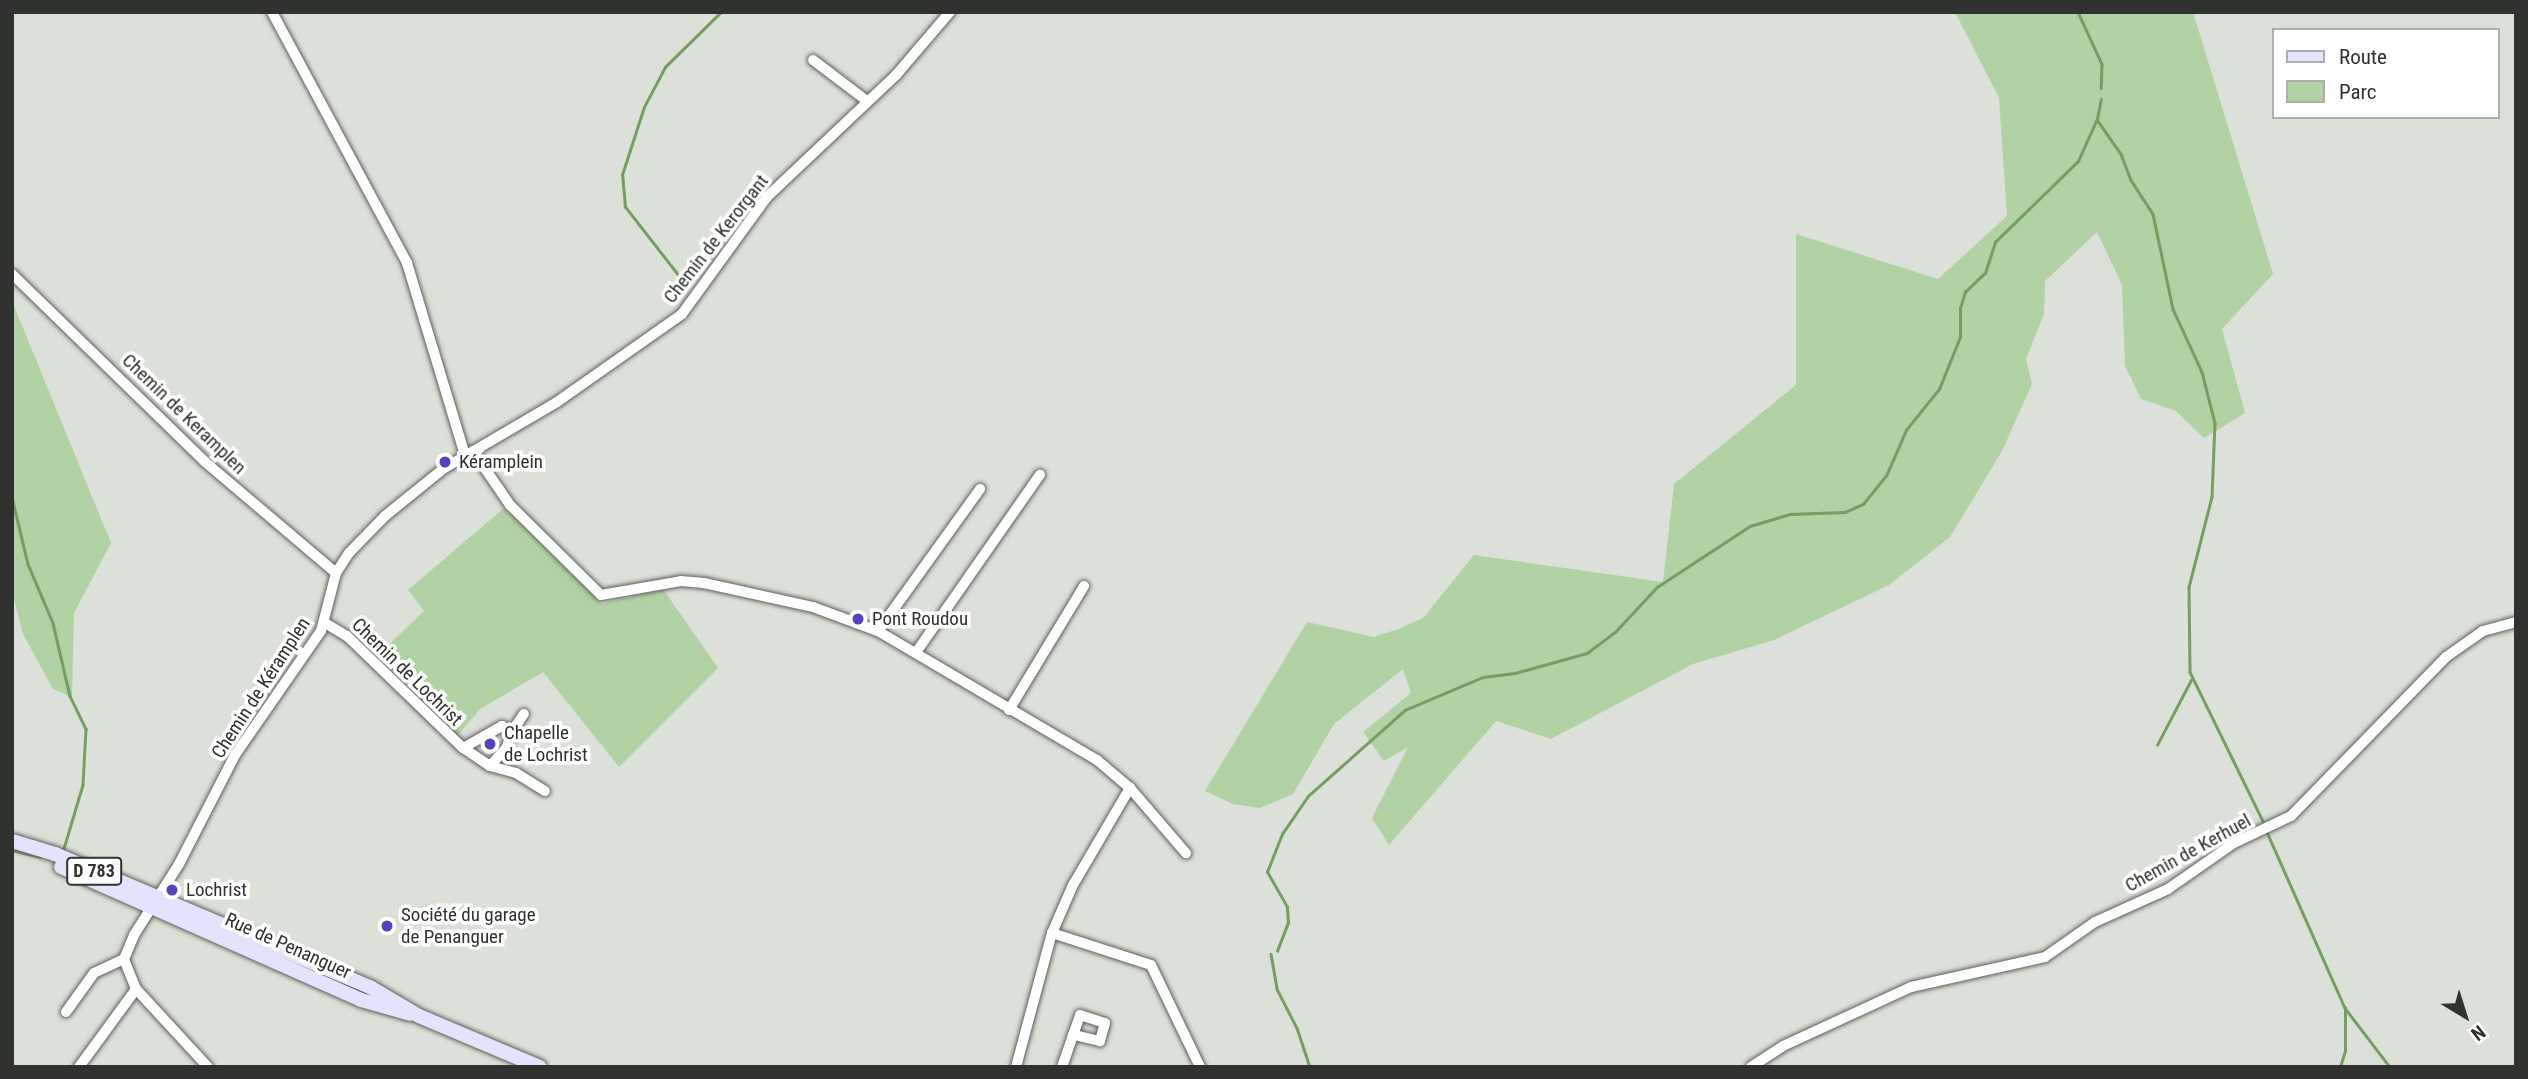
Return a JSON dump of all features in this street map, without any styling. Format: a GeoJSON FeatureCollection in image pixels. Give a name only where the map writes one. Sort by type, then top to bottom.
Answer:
{"type":"FeatureCollection","features":[{"type":"Feature","properties":{"kind":"main road","name":"Rue de Penanguer"},"geometry":{"type":"LineString","coordinates":[[12,841],[30,848],[50,863],[154,903],[361,1000],[419,1016],[540,1067]]}},
{"type":"Feature","properties":{"kind":"street"},"geometry":{"type":"LineString","coordinates":[[272,12],[407,262],[469,453],[510,505],[601,595],[681,581],[704,583],[813,607],[878,631],[918,651],[1009,710],[1097,760],[1130,788],[1186,853]]}},
{"type":"Feature","properties":{"kind":"street","name":"Chemin de Kerorgant"},"geometry":{"type":"LineString","coordinates":[[469,453],[547,409],[682,314],[766,197],[912,59],[950,12]]}},
{"type":"Feature","properties":{"kind":"street"},"geometry":{"type":"LineString","coordinates":[[813,60],[867,101]]}},
{"type":"Feature","properties":{"kind":"street","name":"Chemin de Keramplen"},"geometry":{"type":"LineString","coordinates":[[12,274],[196,453],[336,573]]}},
{"type":"Feature","properties":{"kind":"street","name":"Chemin de Kéramplen"},"geometry":{"type":"LineString","coordinates":[[124,959],[235,755],[325,623],[336,573],[385,516],[469,453]]}},
{"type":"Feature","properties":{"kind":"street"},"geometry":{"type":"LineString","coordinates":[[918,651],[1040,475]]}},
{"type":"Feature","properties":{"kind":"street"},"geometry":{"type":"LineString","coordinates":[[878,631],[980,489]]}},
{"type":"Feature","properties":{"kind":"street"},"geometry":{"type":"LineString","coordinates":[[1009,710],[1084,586]]}},
{"type":"Feature","properties":{"kind":"street","name":"Chemin de Kerhuel"},"geometry":{"type":"LineString","coordinates":[[1752,1067],[1783,1046],[1911,987],[2045,957],[2095,922],[2168,889],[2234,844],[2291,816],[2446,657],[2483,631],[2516,622]]}},
{"type":"Feature","properties":{"kind":"street","name":"Chemin de Lochrist"},"geometry":{"type":"LineString","coordinates":[[325,623],[347,636],[463,748],[490,766],[516,773],[545,791]]}},
{"type":"Feature","properties":{"kind":"street"},"geometry":{"type":"LineString","coordinates":[[490,766],[507,747],[511,733],[524,715]]}},
{"type":"Feature","properties":{"kind":"street","name":"Chemin de Lochrist"},"geometry":{"type":"LineString","coordinates":[[463,748],[502,726],[511,733]]}},
{"type":"Feature","properties":{"kind":"street"},"geometry":{"type":"LineString","coordinates":[[1016,1067],[1052,933],[1073,885],[1130,788]]}},
{"type":"Feature","properties":{"kind":"street"},"geometry":{"type":"LineString","coordinates":[[1052,933],[1151,965],[1200,1067]]}},
{"type":"Feature","properties":{"kind":"street"},"geometry":{"type":"LineString","coordinates":[[66,1012],[94,972],[124,959],[136,989],[208,1067]]}},
{"type":"Feature","properties":{"kind":"street"},"geometry":{"type":"LineString","coordinates":[[79,1067],[136,989]]}},
{"type":"Feature","properties":{"kind":"street"},"geometry":{"type":"LineString","coordinates":[[1062,1067],[1073,1035]]}},
{"type":"Feature","properties":{"kind":"green space"},"geometry":{"type":"Polygon","coordinates":[[[1955,12],[2193,12],[2273,274],[2222,329],[2245,413],[2204,438],[2176,411],[2141,399],[2125,366],[2122,285],[2097,232],[2045,281],[2044,314],[2026,359],[2032,384],[2002,451],[1950,537],[1889,585],[1774,640],[1693,664],[1551,739],[1496,721],[1389,845],[1372,818],[1408,747],[1384,761],[1363,732],[1411,693],[1403,669],[1334,724],[1293,794],[1260,808],[1233,804],[1205,791],[1307,622],[1374,637],[1401,628],[1423,618],[1474,555],[1663,582],[1674,484],[1796,385],[1796,234],[1938,279],[2007,216],[1999,98],[1955,12]]]}},
{"type":"Feature","properties":{"kind":"green space"},"geometry":{"type":"Polygon","coordinates":[[[12,301],[111,543],[74,613],[72,697],[53,689],[23,634],[12,591],[12,301]]]}},
{"type":"Feature","properties":{"kind":"green space"},"geometry":{"type":"Polygon","coordinates":[[[504,508],[602,604],[663,589],[718,668],[619,767],[543,672],[480,709],[456,737],[378,655],[424,611],[408,590],[504,508]]]}},
{"type":"Feature","properties":{"kind":"waterway"},"geometry":{"type":"LineString","coordinates":[[685,284],[625,207],[622,175],[644,107],[665,67],[721,12]]}},
{"type":"Feature","properties":{"kind":"waterway"},"geometry":{"type":"LineString","coordinates":[[2078,12],[2102,64],[2101,88]]}},
{"type":"Feature","properties":{"kind":"waterway"},"geometry":{"type":"LineString","coordinates":[[1277,951],[1288,923],[1287,907],[1267,872],[1282,834],[1308,796],[1405,710],[1483,677],[1515,673],[1587,653],[1615,632],[1657,587],[1750,526],[1790,514],[1845,512],[1863,504],[1886,476],[1906,430],[1939,389],[1960,337],[1960,308],[1965,292],[1985,273],[1995,242],[2078,161],[2097,119],[2101,99]]}},
{"type":"Feature","properties":{"kind":"waterway"},"geometry":{"type":"LineString","coordinates":[[2098,121],[2121,154],[2131,180],[2153,214],[2173,309],[2202,372],[2215,423],[2212,497],[2189,587],[2190,672],[2263,821]]}},
{"type":"Feature","properties":{"kind":"waterway"},"geometry":{"type":"LineString","coordinates":[[12,497],[28,564],[53,623],[70,696],[86,729],[83,785],[63,852]]}},
{"type":"Feature","properties":{"kind":"waterway"},"geometry":{"type":"LineString","coordinates":[[2157,745],[2191,680]]}},
{"type":"Feature","properties":{"kind":"waterway"},"geometry":{"type":"LineString","coordinates":[[2267,832],[2345,1008],[2390,1067]]}},
{"type":"Feature","properties":{"kind":"waterway"},"geometry":{"type":"LineString","coordinates":[[12,850],[40,857]]}},
{"type":"Feature","properties":{"kind":"waterway"},"geometry":{"type":"LineString","coordinates":[[1271,954],[1277,989],[1297,1028],[1310,1067]]}},
{"type":"Feature","properties":{"kind":"waterway"},"geometry":{"type":"LineString","coordinates":[[2340,1067],[2345,1051],[2345,1008]]}},
{"type":"Feature","properties":{"kind":"place","name":"Kéramplein"},"geometry":{"type":"Point","coordinates":[445,462]}},
{"type":"Feature","properties":{"kind":"place","name":"Pont Roudou"},"geometry":{"type":"Point","coordinates":[858,619]}},
{"type":"Feature","properties":{"kind":"place","name":"Chapelle de Lochrist"},"geometry":{"type":"Point","coordinates":[490,744]}},
{"type":"Feature","properties":{"kind":"place","name":"Lochrist"},"geometry":{"type":"Point","coordinates":[172,890]}},
{"type":"Feature","properties":{"kind":"place","name":"Société du garage de Penanguer"},"geometry":{"type":"Point","coordinates":[387,926]}}]}
